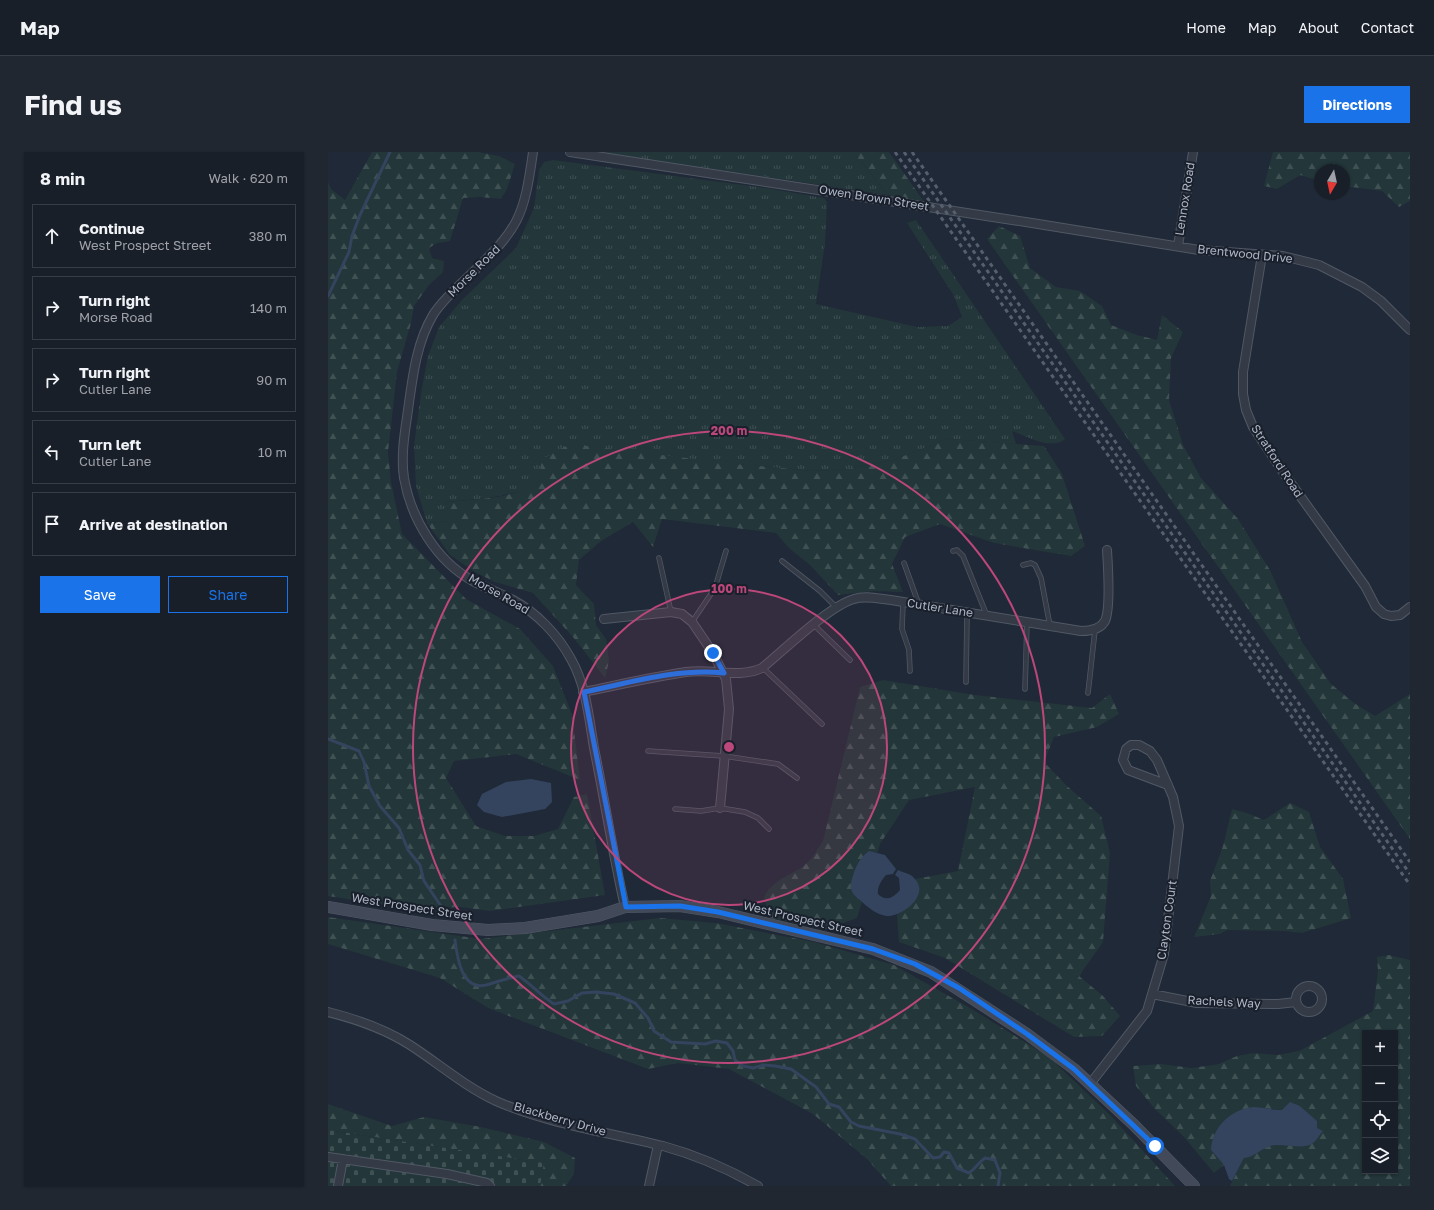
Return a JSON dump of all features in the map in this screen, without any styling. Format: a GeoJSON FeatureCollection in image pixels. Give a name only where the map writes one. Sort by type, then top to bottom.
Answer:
{"type":"FeatureCollection","features":[{"type":"Feature","properties":{"kind":"street","name":"Morse Road"},"geometry":{"type":"LineString","coordinates":[[533,152],[527,193],[514,226],[498,248],[442,304],[433,315],[426,331],[416,358],[407,418],[403,451],[404,478],[412,506],[424,531],[439,552],[451,565],[471,580],[513,600],[540,619],[554,635],[571,659],[584,692],[626,907]]}},
{"type":"Feature","properties":{"kind":"street","name":"Owen Brown Street"},"geometry":{"type":"LineString","coordinates":[[570,152],[1178,246]]}},
{"type":"Feature","properties":{"kind":"street","name":"Lennox Road"},"geometry":{"type":"LineString","coordinates":[[1178,246],[1193,152]]}},
{"type":"Feature","properties":{"kind":"street","name":"Brentwood Drive"},"geometry":{"type":"LineString","coordinates":[[1178,246],[1217,253],[1283,256],[1319,265],[1362,287],[1375,297],[1410,330]]}},
{"type":"Feature","properties":{"kind":"street","name":"Stratford Road"},"geometry":{"type":"LineString","coordinates":[[1262,255],[1243,372],[1242,394],[1246,410],[1254,427],[1281,469],[1365,586],[1376,607],[1384,614],[1391,616],[1400,615],[1410,607]]}},
{"type":"Feature","properties":{"kind":"street"},"geometry":{"type":"LineString","coordinates":[[1095,630],[1105,621],[1108,611],[1107,550]]}},
{"type":"Feature","properties":{"kind":"street","name":"Cutler Lane"},"geometry":{"type":"LineString","coordinates":[[584,692],[687,672],[707,671],[748,673],[762,668],[836,607],[855,598],[865,597],[903,602],[1080,631],[1095,630]]}},
{"type":"Feature","properties":{"kind":"street"},"geometry":{"type":"LineString","coordinates":[[604,619],[671,612],[682,614],[692,622],[713,653],[724,673],[728,686],[728,709],[720,808]]}},
{"type":"Feature","properties":{"kind":"street","name":"Clayton Court"},"geometry":{"type":"LineString","coordinates":[[1090,1084],[1147,1011],[1164,954],[1179,826],[1173,797],[1168,785],[1157,760],[1150,751],[1139,745],[1131,746],[1126,749],[1123,760],[1128,770],[1168,785]]}},
{"type":"Feature","properties":{"kind":"street","name":"West Prospect Street"},"geometry":{"type":"LineString","coordinates":[[328,907],[432,925],[488,930],[525,928],[598,916],[626,907],[680,906],[718,912],[873,949],[915,964],[959,988],[1027,1034],[1074,1069],[1134,1125],[1194,1186]]}},
{"type":"Feature","properties":{"kind":"street","name":"Rachels Way"},"geometry":{"type":"LineString","coordinates":[[1152,994],[1197,1003],[1278,1004],[1296,1002]]}},
{"type":"Feature","properties":{"kind":"street","name":"Blackberry Drive"},"geometry":{"type":"LineString","coordinates":[[328,1012],[369,1024],[408,1044],[461,1081],[496,1100],[535,1115],[658,1145],[700,1159],[758,1186]]}},
{"type":"Feature","properties":{"kind":"street"},"geometry":{"type":"LineString","coordinates":[[649,1186],[658,1145]]}},
{"type":"Feature","properties":{"kind":"street"},"geometry":{"type":"LineString","coordinates":[[328,1156],[343,1160],[447,1174],[487,1183],[490,1186]]}},
{"type":"Feature","properties":{"kind":"street"},"geometry":{"type":"LineString","coordinates":[[338,1186],[343,1160]]}},
{"type":"Feature","properties":{"kind":"lane"},"geometry":{"type":"LineString","coordinates":[[953,551],[957,550],[963,556],[987,616]]}},
{"type":"Feature","properties":{"kind":"lane"},"geometry":{"type":"LineString","coordinates":[[692,622],[716,588],[726,551]]}},
{"type":"Feature","properties":{"kind":"lane"},"geometry":{"type":"LineString","coordinates":[[659,558],[671,612]]}},
{"type":"Feature","properties":{"kind":"lane"},"geometry":{"type":"LineString","coordinates":[[782,561],[820,591],[836,607]]}},
{"type":"Feature","properties":{"kind":"lane"},"geometry":{"type":"LineString","coordinates":[[904,563],[920,605]]}},
{"type":"Feature","properties":{"kind":"lane"},"geometry":{"type":"LineString","coordinates":[[1023,565],[1031,563],[1038,571],[1050,626]]}},
{"type":"Feature","properties":{"kind":"lane"},"geometry":{"type":"LineString","coordinates":[[903,602],[902,629],[909,650],[910,671]]}},
{"type":"Feature","properties":{"kind":"lane"},"geometry":{"type":"LineString","coordinates":[[966,682],[967,613]]}},
{"type":"Feature","properties":{"kind":"lane"},"geometry":{"type":"LineString","coordinates":[[1025,689],[1027,622]]}},
{"type":"Feature","properties":{"kind":"lane"},"geometry":{"type":"LineString","coordinates":[[814,625],[850,660]]}},
{"type":"Feature","properties":{"kind":"lane"},"geometry":{"type":"LineString","coordinates":[[1088,692],[1095,630]]}},
{"type":"Feature","properties":{"kind":"lane"},"geometry":{"type":"LineString","coordinates":[[762,668],[822,724]]}},
{"type":"Feature","properties":{"kind":"lane"},"geometry":{"type":"LineString","coordinates":[[648,751],[724,756],[778,764],[797,778]]}},
{"type":"Feature","properties":{"kind":"lane"},"geometry":{"type":"LineString","coordinates":[[675,809],[701,811],[720,808],[745,812],[758,818],[769,829]]}},
{"type":"Feature","properties":{"kind":"green space"},"geometry":{"type":"Polygon","coordinates":[[[372,152],[478,152],[499,156],[515,164],[507,189],[501,199],[480,197],[463,198],[450,241],[437,243],[429,248],[432,258],[444,261],[443,272],[429,285],[414,306],[411,323],[397,372],[388,452],[391,482],[402,534],[466,599],[520,629],[553,666],[572,714],[580,780],[516,754],[454,761],[446,778],[476,826],[505,836],[534,836],[558,829],[574,797],[587,794],[605,895],[490,911],[461,907],[411,909],[328,896],[328,182],[331,189],[345,200],[372,152]]]}},
{"type":"Feature","properties":{"kind":"green space"},"geometry":{"type":"Polygon","coordinates":[[[599,152],[853,152],[888,195],[599,152]]]}},
{"type":"Feature","properties":{"kind":"green space"},"geometry":{"type":"Polygon","coordinates":[[[853,152],[889,152],[925,203],[888,195],[853,152]]]}},
{"type":"Feature","properties":{"kind":"green space"},"geometry":{"type":"Polygon","coordinates":[[[1273,152],[1410,152],[1410,201],[1399,207],[1382,191],[1350,187],[1350,164],[1314,164],[1314,179],[1300,175],[1277,189],[1264,186],[1273,152]]]}},
{"type":"Feature","properties":{"kind":"green space"},"geometry":{"type":"Polygon","coordinates":[[[553,160],[766,188],[824,198],[827,202],[825,243],[816,304],[917,327],[948,326],[962,317],[954,296],[907,223],[916,220],[1065,439],[1053,444],[1046,443],[1012,431],[1016,444],[948,439],[893,460],[849,469],[813,471],[736,464],[540,480],[526,490],[489,498],[445,502],[450,521],[427,523],[416,486],[414,446],[421,393],[428,356],[439,327],[462,300],[516,248],[534,208],[539,170],[544,162],[553,160]]]}},
{"type":"Feature","properties":{"kind":"green space"},"geometry":{"type":"Polygon","coordinates":[[[999,226],[1020,236],[1030,268],[1056,287],[1080,291],[1102,306],[1111,325],[1137,335],[1157,340],[1162,315],[1183,332],[1171,358],[1169,400],[1183,445],[1201,478],[1238,519],[1270,570],[1302,642],[1331,684],[1354,703],[1375,716],[1410,694],[1410,839],[987,239],[999,226]]]}},
{"type":"Feature","properties":{"kind":"green space"},"geometry":{"type":"Polygon","coordinates":[[[948,439],[1044,446],[1062,474],[1085,546],[1071,556],[994,543],[940,524],[905,537],[892,564],[903,592],[873,591],[838,595],[810,565],[789,548],[776,533],[662,519],[653,547],[633,522],[601,541],[579,560],[576,585],[594,604],[596,625],[606,639],[609,661],[605,678],[573,637],[533,593],[495,582],[475,572],[450,555],[427,523],[449,521],[445,502],[507,495],[529,487],[540,480],[541,460],[570,444],[736,464],[813,471],[849,469],[893,460],[948,439]]]}},
{"type":"Feature","properties":{"kind":"green space"},"geometry":{"type":"Polygon","coordinates":[[[883,680],[975,695],[1092,708],[1110,694],[1119,714],[1097,727],[1054,737],[1044,762],[1067,786],[1101,816],[1110,853],[1103,942],[1079,976],[1103,996],[1120,1016],[1102,1036],[1074,1037],[945,958],[899,942],[897,914],[907,908],[917,895],[918,890],[915,879],[958,871],[975,787],[909,800],[880,844],[857,918],[826,929],[770,918],[764,897],[768,890],[779,880],[803,867],[814,855],[823,841],[860,687],[883,680]]]}},
{"type":"Feature","properties":{"kind":"green space"},"geometry":{"type":"Polygon","coordinates":[[[1290,803],[1309,812],[1320,847],[1343,879],[1351,918],[1302,933],[1285,931],[1227,930],[1220,934],[1194,937],[1211,896],[1210,881],[1223,846],[1232,809],[1264,820],[1290,803]]]}},
{"type":"Feature","properties":{"kind":"green space"},"geometry":{"type":"Polygon","coordinates":[[[328,917],[481,939],[660,918],[716,923],[814,942],[894,965],[970,1008],[1049,1057],[1111,1116],[1175,1186],[891,1186],[867,1159],[813,1114],[729,1069],[678,1063],[648,1069],[488,1008],[440,978],[328,944],[328,917]]]}},
{"type":"Feature","properties":{"kind":"green space"},"geometry":{"type":"Polygon","coordinates":[[[1389,955],[1410,960],[1410,1186],[1230,1186],[1244,1158],[1247,1158],[1273,1145],[1306,1145],[1322,1131],[1317,1129],[1317,1121],[1300,1106],[1282,1110],[1254,1107],[1211,1150],[1224,1165],[1214,1173],[1184,1137],[1154,1108],[1136,1086],[1133,1066],[1161,1064],[1192,1068],[1219,1064],[1237,1056],[1253,1053],[1278,1055],[1299,1051],[1373,1011],[1378,971],[1377,957],[1389,955]]]}},
{"type":"Feature","properties":{"kind":"green space"},"geometry":{"type":"Polygon","coordinates":[[[328,1104],[392,1126],[424,1117],[481,1127],[544,1142],[575,1158],[574,1174],[566,1186],[540,1186],[543,1163],[328,1130],[328,1104]]]}},
{"type":"Feature","properties":{"kind":"green space"},"geometry":{"type":"Polygon","coordinates":[[[328,1130],[544,1163],[540,1186],[328,1186],[328,1130]]]}},
{"type":"Feature","properties":{"kind":"water"},"geometry":{"type":"Polygon","coordinates":[[[531,779],[551,783],[552,802],[545,809],[502,817],[484,812],[477,805],[482,794],[506,782],[531,779]]]}},
{"type":"Feature","properties":{"kind":"water"},"geometry":{"type":"Polygon","coordinates":[[[869,851],[885,855],[896,869],[893,874],[886,875],[879,886],[878,894],[884,898],[889,898],[900,890],[899,878],[895,875],[898,870],[912,876],[918,884],[919,891],[917,897],[907,909],[900,913],[886,916],[872,910],[855,896],[851,886],[853,875],[860,860],[869,851]]]}},
{"type":"Feature","properties":{"kind":"water"},"geometry":{"type":"Polygon","coordinates":[[[1290,1102],[1300,1106],[1317,1121],[1317,1128],[1323,1131],[1317,1139],[1313,1143],[1305,1146],[1275,1145],[1266,1147],[1251,1156],[1244,1158],[1232,1181],[1229,1179],[1224,1165],[1211,1150],[1212,1142],[1219,1127],[1237,1111],[1254,1107],[1282,1110],[1290,1102]]]}},
{"type":"Feature","properties":{"kind":"waterway"},"geometry":{"type":"LineString","coordinates":[[328,296],[349,252],[352,236],[360,215],[390,152]]}},
{"type":"Feature","properties":{"kind":"waterway"},"geometry":{"type":"LineString","coordinates":[[328,739],[359,751],[364,762],[369,786],[380,806],[399,828],[408,850],[420,865],[424,881],[445,912]]}},
{"type":"Feature","properties":{"kind":"waterway"},"geometry":{"type":"LineString","coordinates":[[455,940],[459,963],[466,978],[471,983],[486,985],[519,976],[554,1004],[568,1001],[582,993],[596,992],[614,994],[635,1003],[648,1018],[654,1031],[671,1042],[705,1044],[716,1041],[727,1043],[733,1051],[735,1060],[743,1066],[753,1068],[764,1065],[791,1069],[816,1087],[829,1104],[839,1107],[851,1122],[859,1126],[900,1134],[915,1139],[933,1158],[940,1157],[944,1152],[949,1153],[957,1168],[969,1173],[985,1158],[995,1160],[1000,1173],[998,1186]]}},
{"type":"Feature","properties":{"kind":"railway"},"geometry":{"type":"LineString","coordinates":[[895,152],[1410,885]]}},
{"type":"Feature","properties":{"kind":"railway"},"geometry":{"type":"LineString","coordinates":[[904,152],[1410,874]]}},
{"type":"Feature","properties":{"kind":"railway"},"geometry":{"type":"LineString","coordinates":[[912,152],[1410,862]]}},
{"type":"Feature","properties":{"kind":"route"},"geometry":{"type":"LineString","coordinates":[[713,653],[721,665],[724,673],[707,671],[687,672],[584,692],[622,895],[626,907],[680,906],[718,912],[873,949],[915,964],[959,988],[1027,1034],[1074,1069],[1155,1146]]}}]}
